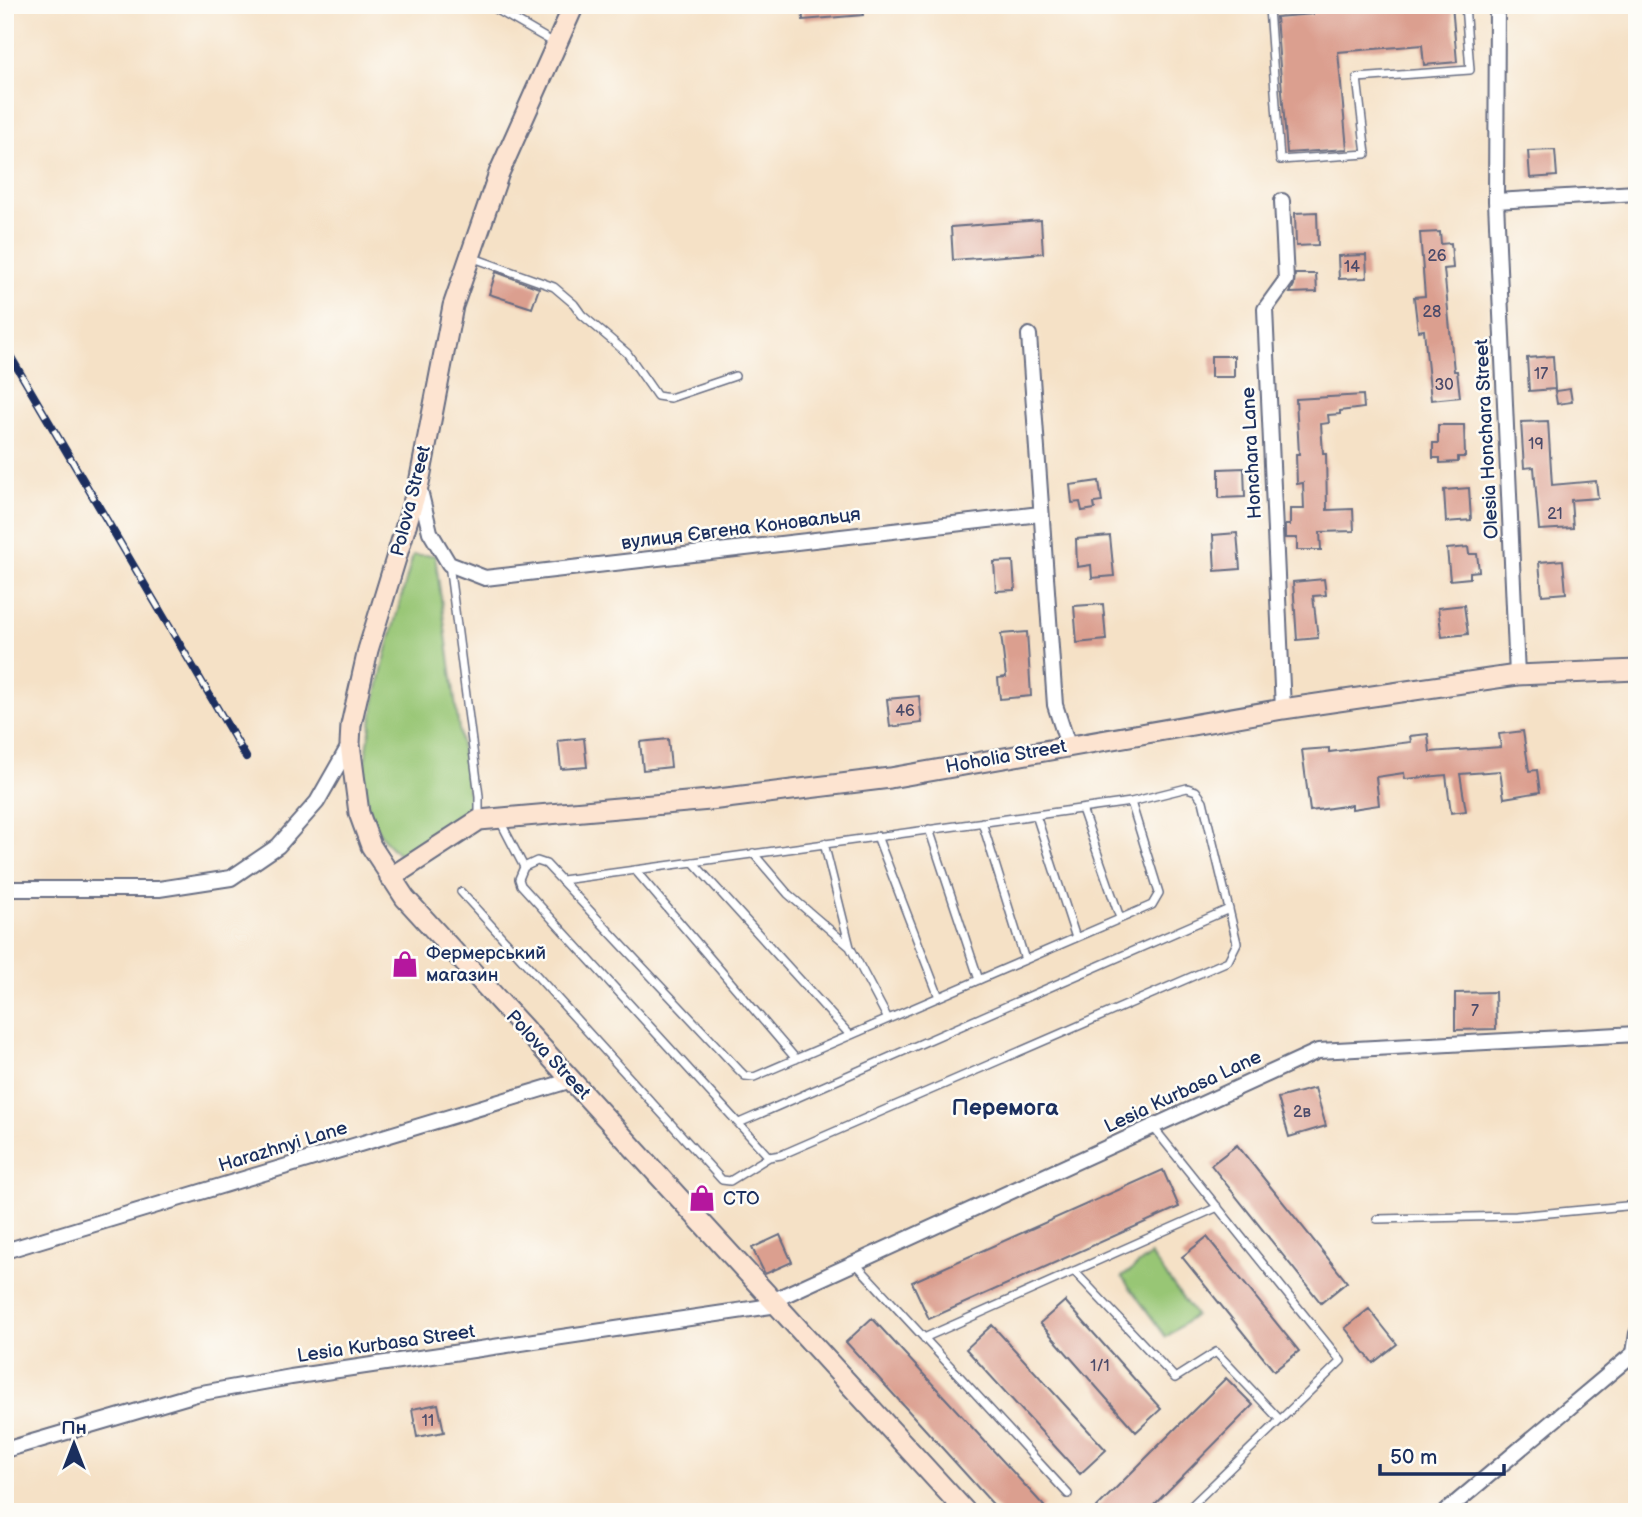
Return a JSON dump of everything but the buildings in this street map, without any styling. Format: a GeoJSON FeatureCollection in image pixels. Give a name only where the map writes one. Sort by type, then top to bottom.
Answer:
{"type":"FeatureCollection","features":[{"type":"Feature","properties":{"kind":"street","name":"Polova Street"},"geometry":{"type":"LineString","coordinates":[[574,5],[499,173],[453,306],[419,484],[368,650],[351,725],[350,744],[359,813],[371,846],[405,898],[966,1512]]}},
{"type":"Feature","properties":{"kind":"street","name":"Olesia Honchara Street"},"geometry":{"type":"LineString","coordinates":[[1497,5],[1496,201],[1517,675]]}},
{"type":"Feature","properties":{"kind":"street"},"geometry":{"type":"LineString","coordinates":[[1496,201],[1637,193]]}},
{"type":"Feature","properties":{"kind":"street","name":"Honchara Lane"},"geometry":{"type":"LineString","coordinates":[[1282,201],[1286,280],[1265,309],[1283,709]]}},
{"type":"Feature","properties":{"kind":"street"},"geometry":{"type":"LineString","coordinates":[[1029,335],[1055,705],[1068,745]]}},
{"type":"Feature","properties":{"kind":"street"},"geometry":{"type":"LineString","coordinates":[[419,484],[430,532],[449,564]]}},
{"type":"Feature","properties":{"kind":"street","name":"вулиця Євгена Коновальця"},"geometry":{"type":"LineString","coordinates":[[449,564],[485,578],[1040,514]]}},
{"type":"Feature","properties":{"kind":"street","name":"Hoholia Street"},"geometry":{"type":"LineString","coordinates":[[390,878],[489,819],[710,800],[890,778],[1283,709],[1517,675],[1637,670]]}},
{"type":"Feature","properties":{"kind":"street"},"geometry":{"type":"LineString","coordinates":[[5,889],[159,889],[230,878],[286,838],[317,802],[350,744]]}},
{"type":"Feature","properties":{"kind":"street","name":"Lesia Kurbasa Lane"},"geometry":{"type":"LineString","coordinates":[[776,1303],[855,1263],[1318,1051],[1637,1034]]}},
{"type":"Feature","properties":{"kind":"street","name":"Harazhnyi Lane"},"geometry":{"type":"LineString","coordinates":[[5,1251],[572,1080]]}},
{"type":"Feature","properties":{"kind":"street","name":"Lesia Kurbasa Street"},"geometry":{"type":"LineString","coordinates":[[5,1451],[196,1394],[776,1303]]}},
{"type":"Feature","properties":{"kind":"street"},"geometry":{"type":"LineString","coordinates":[[1445,1512],[1634,1353],[1637,1333]]}},
{"type":"Feature","properties":{"kind":"lane"},"geometry":{"type":"LineString","coordinates":[[489,5],[557,44]]}},
{"type":"Feature","properties":{"kind":"lane"},"geometry":{"type":"LineString","coordinates":[[1302,5],[1269,8],[1280,160],[1366,155],[1357,78],[1470,70],[1465,5]]}},
{"type":"Feature","properties":{"kind":"lane"},"geometry":{"type":"LineString","coordinates":[[470,257],[554,287],[574,304],[582,315],[627,352],[657,396],[670,398],[735,376]]}},
{"type":"Feature","properties":{"kind":"lane"},"geometry":{"type":"LineString","coordinates":[[449,564],[479,796],[489,819],[524,867]]}},
{"type":"Feature","properties":{"kind":"lane"},"geometry":{"type":"LineString","coordinates":[[461,892],[722,1181],[730,1181],[769,1157],[781,1155],[1228,961],[1237,943],[1203,801],[1196,791],[1187,788],[1131,802],[562,880]]}},
{"type":"Feature","properties":{"kind":"lane"},"geometry":{"type":"LineString","coordinates":[[769,1157],[521,885],[519,879],[524,867],[537,861],[546,864],[745,1076],[754,1077],[1152,905],[1159,893],[1131,802]]}},
{"type":"Feature","properties":{"kind":"lane"},"geometry":{"type":"LineString","coordinates":[[1082,809],[1120,918]]}},
{"type":"Feature","properties":{"kind":"lane"},"geometry":{"type":"LineString","coordinates":[[1036,815],[1076,938]]}},
{"type":"Feature","properties":{"kind":"lane"},"geometry":{"type":"LineString","coordinates":[[982,822],[1025,960]]}},
{"type":"Feature","properties":{"kind":"lane"},"geometry":{"type":"LineString","coordinates":[[929,829],[979,980]]}},
{"type":"Feature","properties":{"kind":"lane"},"geometry":{"type":"LineString","coordinates":[[877,836],[939,997]]}},
{"type":"Feature","properties":{"kind":"lane"},"geometry":{"type":"LineString","coordinates":[[824,843],[850,947],[888,1019]]}},
{"type":"Feature","properties":{"kind":"lane"},"geometry":{"type":"LineString","coordinates":[[753,853],[788,894],[850,947]]}},
{"type":"Feature","properties":{"kind":"lane"},"geometry":{"type":"LineString","coordinates":[[693,862],[850,1035]]}},
{"type":"Feature","properties":{"kind":"lane"},"geometry":{"type":"LineString","coordinates":[[635,870],[796,1059]]}},
{"type":"Feature","properties":{"kind":"lane"},"geometry":{"type":"LineString","coordinates":[[739,1123],[1229,909]]}},
{"type":"Feature","properties":{"kind":"lane"},"geometry":{"type":"LineString","coordinates":[[1153,1127],[1341,1361],[1185,1512]]}},
{"type":"Feature","properties":{"kind":"lane"},"geometry":{"type":"LineString","coordinates":[[1377,1219],[1516,1216],[1637,1205]]}},
{"type":"Feature","properties":{"kind":"lane"},"geometry":{"type":"LineString","coordinates":[[924,1338],[1218,1207]]}},
{"type":"Feature","properties":{"kind":"lane"},"geometry":{"type":"LineString","coordinates":[[855,1263],[1068,1493]]}},
{"type":"Feature","properties":{"kind":"lane"},"geometry":{"type":"LineString","coordinates":[[1074,1271],[1175,1378],[1216,1352],[1280,1420]]}},
{"type":"Feature","properties":{"kind":"green space"},"geometry":{"type":"Polygon","coordinates":[[[413,555],[435,555],[470,809],[467,820],[420,850],[399,854],[381,836],[373,821],[366,796],[364,774],[377,691],[413,555]]]}},
{"type":"Feature","properties":{"kind":"green space"},"geometry":{"type":"Polygon","coordinates":[[[1151,1255],[1195,1315],[1166,1337],[1122,1277],[1151,1255]]]}},
{"type":"Feature","properties":{"kind":"railway"},"geometry":{"type":"LineString","coordinates":[[5,347],[246,757]]}},
{"type":"Feature","properties":{"kind":"place","name":"Фермерський магазин"},"geometry":{"type":"Point","coordinates":[405,964]}},
{"type":"Feature","properties":{"kind":"place","name":"СТО"},"geometry":{"type":"Point","coordinates":[702,1198]}},
{"type":"Feature","properties":{"kind":"district","name":"Перемога"},"geometry":{"type":"Point","coordinates":[1005,1108]}}]}
